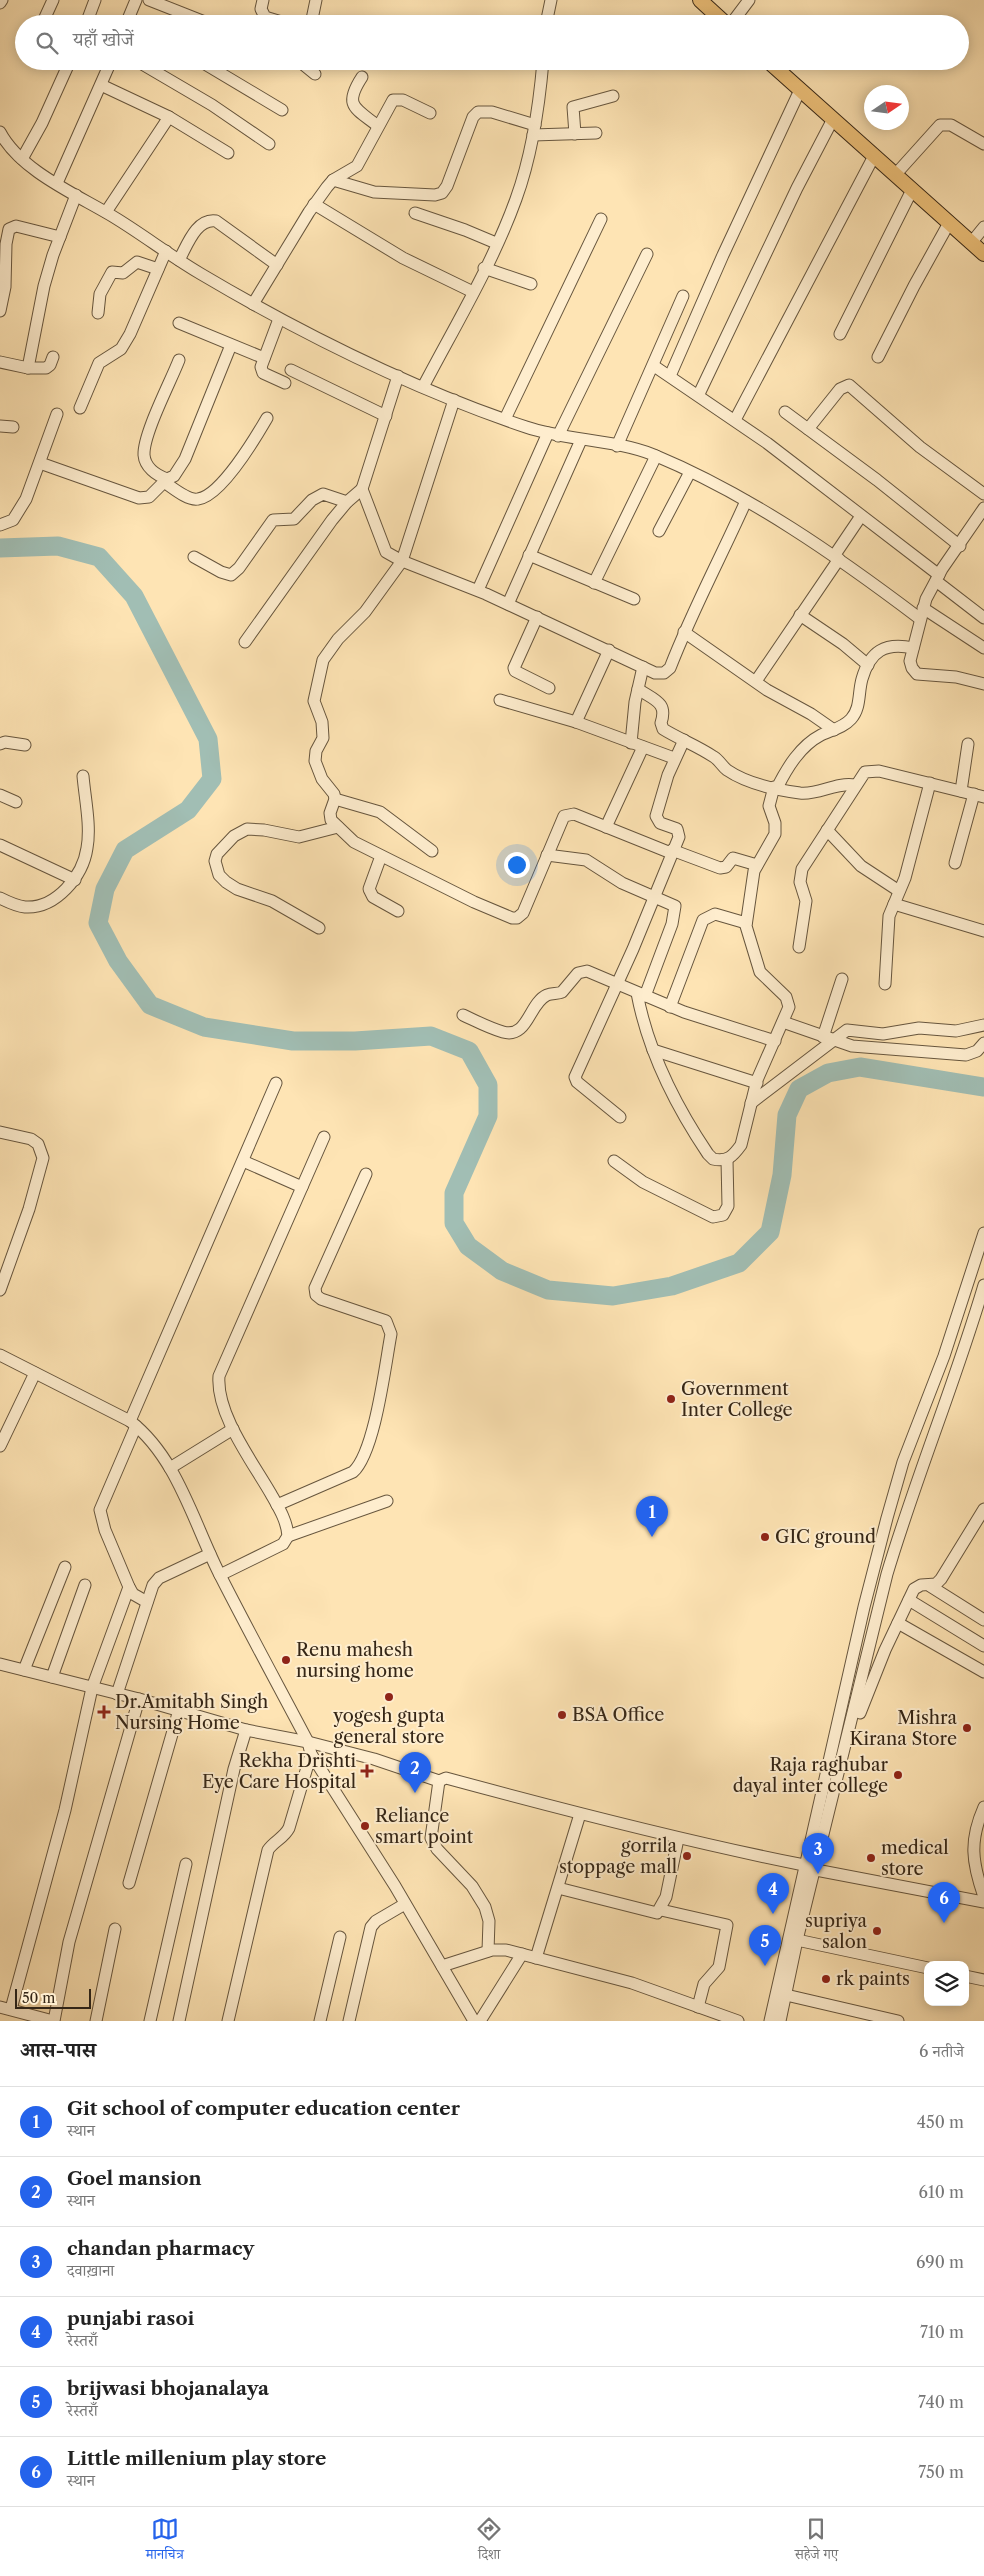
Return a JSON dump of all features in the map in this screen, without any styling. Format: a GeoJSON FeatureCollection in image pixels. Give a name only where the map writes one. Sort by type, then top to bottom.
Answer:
{"type":"FeatureCollection","features":[{"type":"Feature","properties":{"kind":"main road"},"geometry":{"type":"LineString","coordinates":[[700,0],[716,15]]}},
{"type":"Feature","properties":{"kind":"main road"},"geometry":{"type":"LineString","coordinates":[[778,70],[984,254]]}},
{"type":"Feature","properties":{"kind":"street"},"geometry":{"type":"LineString","coordinates":[[0,4],[2,0]]}},
{"type":"Feature","properties":{"kind":"street"},"geometry":{"type":"LineString","coordinates":[[46,15],[53,0]]}},
{"type":"Feature","properties":{"kind":"street"},"geometry":{"type":"LineString","coordinates":[[89,15],[95,0]]}},
{"type":"Feature","properties":{"kind":"street"},"geometry":{"type":"LineString","coordinates":[[132,15],[136,0]]}},
{"type":"Feature","properties":{"kind":"street"},"geometry":{"type":"LineString","coordinates":[[148,0],[187,15]]}},
{"type":"Feature","properties":{"kind":"street"},"geometry":{"type":"LineString","coordinates":[[263,0],[261,9],[264,15]]}},
{"type":"Feature","properties":{"kind":"street"},"geometry":{"type":"LineString","coordinates":[[313,15],[316,0]]}},
{"type":"Feature","properties":{"kind":"street"},"geometry":{"type":"LineString","coordinates":[[548,15],[551,0]]}},
{"type":"Feature","properties":{"kind":"street"},"geometry":{"type":"LineString","coordinates":[[738,15],[749,0]]}},
{"type":"Feature","properties":{"kind":"street"},"geometry":{"type":"LineString","coordinates":[[22,159],[42,123],[66,70]]}},
{"type":"Feature","properties":{"kind":"street"},"geometry":{"type":"LineString","coordinates":[[57,183],[107,70]]}},
{"type":"Feature","properties":{"kind":"street"},"geometry":{"type":"LineString","coordinates":[[152,70],[212,105],[269,144]]}},
{"type":"Feature","properties":{"kind":"street"},"geometry":{"type":"LineString","coordinates":[[215,70],[282,110]]}},
{"type":"Feature","properties":{"kind":"street"},"geometry":{"type":"LineString","coordinates":[[310,70],[315,74]]}},
{"type":"Feature","properties":{"kind":"street"},"geometry":{"type":"LineString","coordinates":[[423,387],[473,292],[516,201],[534,130],[542,70]]}},
{"type":"Feature","properties":{"kind":"street"},"geometry":{"type":"LineString","coordinates":[[362,77],[352,91],[352,100],[356,109],[378,126]]}},
{"type":"Feature","properties":{"kind":"street"},"geometry":{"type":"LineString","coordinates":[[101,85],[168,118],[228,153]]}},
{"type":"Feature","properties":{"kind":"street"},"geometry":{"type":"LineString","coordinates":[[670,376],[723,255],[800,90]]}},
{"type":"Feature","properties":{"kind":"street"},"geometry":{"type":"LineString","coordinates":[[575,134],[573,107],[613,96]]}},
{"type":"Feature","properties":{"kind":"street"},"geometry":{"type":"LineString","coordinates":[[253,304],[314,204],[333,180],[357,166],[390,105],[397,100],[403,100],[430,113]]}},
{"type":"Feature","properties":{"kind":"street"},"geometry":{"type":"LineString","coordinates":[[333,180],[362,190],[386,194],[442,193],[447,186],[473,117],[478,112],[492,112],[534,130],[575,134],[596,133]]}},
{"type":"Feature","properties":{"kind":"street"},"geometry":{"type":"LineString","coordinates":[[106,212],[168,118]]}},
{"type":"Feature","properties":{"kind":"street"},"geometry":{"type":"LineString","coordinates":[[699,394],[797,188],[833,119]]}},
{"type":"Feature","properties":{"kind":"street"},"geometry":{"type":"LineString","coordinates":[[895,175],[940,125],[951,125],[984,144]]}},
{"type":"Feature","properties":{"kind":"street"},"geometry":{"type":"LineString","coordinates":[[0,132],[11,149],[22,159],[57,183],[106,212],[179,260],[280,319],[398,376],[505,419],[553,434],[617,446],[656,456],[746,501],[921,613],[984,648]]}},
{"type":"Feature","properties":{"kind":"street"},"geometry":{"type":"LineString","coordinates":[[734,420],[874,156]]}},
{"type":"Feature","properties":{"kind":"street"},"geometry":{"type":"LineString","coordinates":[[840,334],[912,190]]}},
{"type":"Feature","properties":{"kind":"street"},"geometry":{"type":"LineString","coordinates":[[28,368],[44,286],[76,195]]}},
{"type":"Feature","properties":{"kind":"street"},"geometry":{"type":"LineString","coordinates":[[314,204],[404,258],[473,292]]}},
{"type":"Feature","properties":{"kind":"street"},"geometry":{"type":"LineString","coordinates":[[416,213],[496,243]]}},
{"type":"Feature","properties":{"kind":"street"},"geometry":{"type":"LineString","coordinates":[[505,419],[600,219]]}},
{"type":"Feature","properties":{"kind":"street"},"geometry":{"type":"LineString","coordinates":[[179,260],[199,226],[210,220],[216,221],[277,265]]}},
{"type":"Feature","properties":{"kind":"street"},"geometry":{"type":"LineString","coordinates":[[878,357],[914,286],[949,224]]}},
{"type":"Feature","properties":{"kind":"street"},"geometry":{"type":"LineString","coordinates":[[0,311],[5,287],[6,244],[9,229],[16,226],[60,237]]}},
{"type":"Feature","properties":{"kind":"street"},"geometry":{"type":"LineString","coordinates":[[971,243],[984,227]]}},
{"type":"Feature","properties":{"kind":"street"},"geometry":{"type":"LineString","coordinates":[[80,408],[100,363],[121,350],[130,334],[166,251]]}},
{"type":"Feature","properties":{"kind":"street"},"geometry":{"type":"LineString","coordinates":[[478,590],[553,434],[647,254]]}},
{"type":"Feature","properties":{"kind":"street"},"geometry":{"type":"LineString","coordinates":[[98,313],[100,294],[112,272],[123,273],[137,262],[158,269]]}},
{"type":"Feature","properties":{"kind":"street"},"geometry":{"type":"LineString","coordinates":[[484,268],[531,284]]}},
{"type":"Feature","properties":{"kind":"street"},"geometry":{"type":"LineString","coordinates":[[617,446],[654,366],[683,296]]}},
{"type":"Feature","properties":{"kind":"street"},"geometry":{"type":"LineString","coordinates":[[280,319],[261,366],[263,373],[285,383]]}},
{"type":"Feature","properties":{"kind":"street"},"geometry":{"type":"LineString","coordinates":[[179,324],[264,358]]}},
{"type":"Feature","properties":{"kind":"street"},"geometry":{"type":"LineString","coordinates":[[40,463],[139,498],[149,497],[174,476],[185,459],[231,345]]}},
{"type":"Feature","properties":{"kind":"street"},"geometry":{"type":"LineString","coordinates":[[0,362],[28,368],[46,368],[53,357]]}},
{"type":"Feature","properties":{"kind":"street"},"geometry":{"type":"LineString","coordinates":[[180,360],[145,447],[147,464],[154,473],[192,499],[204,497],[230,472],[268,418]]}},
{"type":"Feature","properties":{"kind":"street"},"geometry":{"type":"LineString","coordinates":[[654,366],[699,394],[861,516],[984,618]]}},
{"type":"Feature","properties":{"kind":"street"},"geometry":{"type":"LineString","coordinates":[[291,370],[386,416]]}},
{"type":"Feature","properties":{"kind":"street"},"geometry":{"type":"LineString","coordinates":[[398,376],[362,489],[376,522],[382,545],[391,556],[478,590],[655,673],[667,672],[746,501]]}},
{"type":"Feature","properties":{"kind":"street"},"geometry":{"type":"LineString","coordinates":[[808,429],[840,389],[849,386],[920,447],[984,494]]}},
{"type":"Feature","properties":{"kind":"street"},"geometry":{"type":"LineString","coordinates":[[432,850],[380,812],[335,799],[317,769],[315,761],[316,751],[324,738],[322,722],[314,701],[318,673],[323,660],[338,639],[365,612],[402,561],[454,400]]}},
{"type":"Feature","properties":{"kind":"street"},"geometry":{"type":"LineString","coordinates":[[785,412],[960,546]]}},
{"type":"Feature","properties":{"kind":"street"},"geometry":{"type":"LineString","coordinates":[[0,525],[9,523],[17,515],[40,463],[57,414]]}},
{"type":"Feature","properties":{"kind":"street"},"geometry":{"type":"LineString","coordinates":[[0,426],[13,427]]}},
{"type":"Feature","properties":{"kind":"street"},"geometry":{"type":"LineString","coordinates":[[508,604],[581,440]]}},
{"type":"Feature","properties":{"kind":"street"},"geometry":{"type":"LineString","coordinates":[[594,583],[656,456]]}},
{"type":"Feature","properties":{"kind":"street"},"geometry":{"type":"LineString","coordinates":[[659,531],[690,472]]}},
{"type":"Feature","properties":{"kind":"street"},"geometry":{"type":"LineString","coordinates":[[245,642],[347,502],[362,489]]}},
{"type":"Feature","properties":{"kind":"street"},"geometry":{"type":"LineString","coordinates":[[194,557],[221,572],[232,575],[273,520],[294,519],[312,500],[323,494],[347,502]]}},
{"type":"Feature","properties":{"kind":"street"},"geometry":{"type":"LineString","coordinates":[[984,508],[937,578],[921,613],[910,661],[914,673],[968,678],[984,684]]}},
{"type":"Feature","properties":{"kind":"street"},"geometry":{"type":"LineString","coordinates":[[756,681],[800,615],[861,516]]}},
{"type":"Feature","properties":{"kind":"street"},"geometry":{"type":"LineString","coordinates":[[529,555],[634,599]]}},
{"type":"Feature","properties":{"kind":"street"},"geometry":{"type":"LineString","coordinates":[[800,615],[843,644],[868,665]]}},
{"type":"Feature","properties":{"kind":"street"},"geometry":{"type":"LineString","coordinates":[[537,617],[514,668],[515,671],[549,688]]}},
{"type":"Feature","properties":{"kind":"street"},"geometry":{"type":"LineString","coordinates":[[684,632],[756,681],[834,730]]}},
{"type":"Feature","properties":{"kind":"street"},"geometry":{"type":"LineString","coordinates":[[547,855],[586,860],[622,883],[672,903],[676,911],[641,995],[653,1050],[673,1097],[708,1154],[713,1159],[727,1160],[735,1154],[740,1144],[757,1083],[789,1007],[788,1002],[760,972],[746,922],[752,880],[757,865],[775,834],[775,823],[769,806],[775,788],[789,764],[815,739],[849,722],[857,710],[862,679],[868,665],[883,647],[898,644],[913,648]]}},
{"type":"Feature","properties":{"kind":"street"},"geometry":{"type":"LineString","coordinates":[[576,722],[609,650]]}},
{"type":"Feature","properties":{"kind":"street"},"geometry":{"type":"LineString","coordinates":[[631,743],[638,688],[643,667]]}},
{"type":"Feature","properties":{"kind":"street"},"geometry":{"type":"LineString","coordinates":[[638,688],[662,707],[664,714],[661,723],[663,729],[715,757],[723,767],[735,775],[775,788],[809,793],[835,785],[856,785]]}},
{"type":"Feature","properties":{"kind":"street"},"geometry":{"type":"LineString","coordinates":[[500,700],[576,722],[674,758]]}},
{"type":"Feature","properties":{"kind":"street"},"geometry":{"type":"LineString","coordinates":[[620,1117],[577,1082],[575,1077],[615,984],[633,949],[671,851],[679,837],[678,831],[660,823],[656,816],[674,758],[684,740]]}},
{"type":"Feature","properties":{"kind":"street"},"geometry":{"type":"LineString","coordinates":[[0,744],[5,742],[25,745]]}},
{"type":"Feature","properties":{"kind":"street"},"geometry":{"type":"LineString","coordinates":[[961,791],[968,744]]}},
{"type":"Feature","properties":{"kind":"street"},"geometry":{"type":"LineString","coordinates":[[606,827],[643,747]]}},
{"type":"Feature","properties":{"kind":"street"},"geometry":{"type":"LineString","coordinates":[[799,946],[806,901],[800,876],[865,772],[873,770],[979,796],[955,863]]}},
{"type":"Feature","properties":{"kind":"street"},"geometry":{"type":"LineString","coordinates":[[0,898],[16,905],[35,906],[50,900],[74,880],[87,848],[83,776]]}},
{"type":"Feature","properties":{"kind":"street"},"geometry":{"type":"LineString","coordinates":[[885,984],[888,928],[894,904],[908,867],[930,783]]}},
{"type":"Feature","properties":{"kind":"street"},"geometry":{"type":"LineString","coordinates":[[0,795],[16,802]]}},
{"type":"Feature","properties":{"kind":"street"},"geometry":{"type":"LineString","coordinates":[[335,799],[330,812],[332,820],[354,842],[474,902],[517,918],[523,913],[564,816],[574,814],[720,868],[726,867],[733,858],[757,865]]}},
{"type":"Feature","properties":{"kind":"street"},"geometry":{"type":"LineString","coordinates":[[319,928],[272,901],[237,889],[226,882],[219,875],[215,861],[217,854],[228,842],[247,829],[264,830],[299,837],[338,827]]}},
{"type":"Feature","properties":{"kind":"street"},"geometry":{"type":"LineString","coordinates":[[827,830],[862,866],[899,890]]}},
{"type":"Feature","properties":{"kind":"street"},"geometry":{"type":"LineString","coordinates":[[0,846],[74,880]]}},
{"type":"Feature","properties":{"kind":"street"},"geometry":{"type":"LineString","coordinates":[[381,856],[369,890],[373,897],[398,911]]}},
{"type":"Feature","properties":{"kind":"street"},"geometry":{"type":"LineString","coordinates":[[894,904],[984,931]]}},
{"type":"Feature","properties":{"kind":"street"},"geometry":{"type":"LineString","coordinates":[[670,1007],[703,920],[715,914],[746,922]]}},
{"type":"Feature","properties":{"kind":"street"},"geometry":{"type":"LineString","coordinates":[[463,1015],[504,1033],[513,1033],[522,1028],[540,1000],[546,995],[562,992],[578,973],[587,972],[670,1007],[775,1041]]}},
{"type":"Feature","properties":{"kind":"street"},"geometry":{"type":"LineString","coordinates":[[827,1039],[842,979]]}},
{"type":"Feature","properties":{"kind":"street"},"geometry":{"type":"LineString","coordinates":[[783,1022],[827,1039],[863,1048],[966,1055],[978,1051],[984,1043]]}},
{"type":"Feature","properties":{"kind":"street"},"geometry":{"type":"LineString","coordinates":[[751,1103],[770,1091],[827,1039],[851,1029],[883,1034],[919,1028],[965,1030],[984,1025]]}},
{"type":"Feature","properties":{"kind":"street"},"geometry":{"type":"LineString","coordinates":[[653,1050],[757,1083]]}},
{"type":"Feature","properties":{"kind":"street"},"geometry":{"type":"LineString","coordinates":[[146,1602],[137,1598],[129,1587],[105,1530],[100,1510],[133,1423],[276,1083]]}},
{"type":"Feature","properties":{"kind":"street"},"geometry":{"type":"LineString","coordinates":[[0,1132],[31,1139],[38,1144],[43,1158],[29,1209],[0,1290]]}},
{"type":"Feature","properties":{"kind":"street"},"geometry":{"type":"LineString","coordinates":[[220,1575],[283,1544],[288,1536],[288,1527],[277,1505],[233,1429],[220,1397],[219,1376],[324,1137]]}},
{"type":"Feature","properties":{"kind":"street"},"geometry":{"type":"LineString","coordinates":[[614,1161],[644,1182],[713,1217],[723,1214],[728,1206],[727,1160]]}},
{"type":"Feature","properties":{"kind":"street"},"geometry":{"type":"LineString","coordinates":[[243,1161],[302,1187]]}},
{"type":"Feature","properties":{"kind":"street"},"geometry":{"type":"LineString","coordinates":[[277,1505],[353,1472],[359,1467],[368,1447],[391,1334],[390,1327],[386,1321],[321,1299],[316,1295],[315,1288],[366,1174]]}},
{"type":"Feature","properties":{"kind":"street"},"geometry":{"type":"LineString","coordinates":[[770,2021],[864,1607],[903,1462],[944,1356],[984,1233]]}},
{"type":"Feature","properties":{"kind":"street"},"geometry":{"type":"LineString","coordinates":[[780,2021],[887,1574],[903,1521],[946,1404],[984,1285]]}},
{"type":"Feature","properties":{"kind":"street"},"geometry":{"type":"LineString","coordinates":[[0,1355],[133,1423],[160,1451],[170,1468],[220,1575],[308,1742],[311,1754],[405,1904],[474,2021]]}},
{"type":"Feature","properties":{"kind":"street"},"geometry":{"type":"LineString","coordinates":[[0,1446],[35,1373]]}},
{"type":"Feature","properties":{"kind":"street"},"geometry":{"type":"LineString","coordinates":[[170,1468],[233,1429]]}},
{"type":"Feature","properties":{"kind":"street"},"geometry":{"type":"LineString","coordinates":[[288,1536],[387,1501]]}},
{"type":"Feature","properties":{"kind":"street"},"geometry":{"type":"LineString","coordinates":[[930,1586],[941,1579],[984,1509]]}},
{"type":"Feature","properties":{"kind":"street"},"geometry":{"type":"LineString","coordinates":[[117,1694],[153,1584],[159,1578],[210,1554]]}},
{"type":"Feature","properties":{"kind":"street"},"geometry":{"type":"LineString","coordinates":[[24,1670],[65,1567]]}},
{"type":"Feature","properties":{"kind":"street"},"geometry":{"type":"LineString","coordinates":[[52,1677],[85,1585]]}},
{"type":"Feature","properties":{"kind":"street"},"geometry":{"type":"LineString","coordinates":[[849,1735],[898,1623],[918,1586],[930,1586],[984,1620]]}},
{"type":"Feature","properties":{"kind":"street"},"geometry":{"type":"LineString","coordinates":[[129,1587],[92,1688],[65,1810],[6,2008],[54,2021],[69,1942],[139,1699]]}},
{"type":"Feature","properties":{"kind":"street"},"geometry":{"type":"LineString","coordinates":[[909,1600],[984,1646]]}},
{"type":"Feature","properties":{"kind":"street"},"geometry":{"type":"LineString","coordinates":[[898,1623],[984,1672]]}},
{"type":"Feature","properties":{"kind":"street"},"geometry":{"type":"LineString","coordinates":[[0,1664],[139,1699],[246,1730],[308,1742],[374,1759],[439,1781],[446,1778],[580,1814],[678,1838],[804,1865],[816,1870],[984,1902]]}},
{"type":"Feature","properties":{"kind":"street"},"geometry":{"type":"LineString","coordinates":[[129,1883],[179,1710]]}},
{"type":"Feature","properties":{"kind":"street"},"geometry":{"type":"LineString","coordinates":[[179,2021],[234,1769],[246,1730]]}},
{"type":"Feature","properties":{"kind":"street"},"geometry":{"type":"LineString","coordinates":[[228,2021],[268,1850],[273,1842],[286,1835],[311,1754]]}},
{"type":"Feature","properties":{"kind":"street"},"geometry":{"type":"LineString","coordinates":[[439,1781],[431,1838],[437,1848],[472,1886],[485,1907],[489,1921],[488,1951]]}},
{"type":"Feature","properties":{"kind":"street"},"geometry":{"type":"LineString","coordinates":[[984,1807],[973,1855],[973,1864],[984,1897]]}},
{"type":"Feature","properties":{"kind":"street"},"geometry":{"type":"LineString","coordinates":[[536,1958],[580,1814]]}},
{"type":"Feature","properties":{"kind":"street"},"geometry":{"type":"LineString","coordinates":[[661,1910],[666,1898],[678,1838]]}},
{"type":"Feature","properties":{"kind":"street"},"geometry":{"type":"LineString","coordinates":[[150,2021],[186,1864]]}},
{"type":"Feature","properties":{"kind":"street"},"geometry":{"type":"LineString","coordinates":[[558,1888],[653,1913],[661,1910],[727,1925],[719,1967],[704,1984],[698,2007]]}},
{"type":"Feature","properties":{"kind":"street"},"geometry":{"type":"LineString","coordinates":[[349,2021],[370,1927],[376,1921],[405,1904]]}},
{"type":"Feature","properties":{"kind":"street"},"geometry":{"type":"LineString","coordinates":[[96,2021],[115,1929]]}},
{"type":"Feature","properties":{"kind":"street"},"geometry":{"type":"LineString","coordinates":[[320,2021],[340,1937]]}},
{"type":"Feature","properties":{"kind":"street"},"geometry":{"type":"LineString","coordinates":[[798,1940],[924,1967]]}},
{"type":"Feature","properties":{"kind":"street"},"geometry":{"type":"LineString","coordinates":[[442,1966],[488,1951],[506,1950],[632,1983],[734,2020]]}},
{"type":"Feature","properties":{"kind":"street"},"geometry":{"type":"LineString","coordinates":[[480,2021],[522,1954]]}},
{"type":"Feature","properties":{"kind":"street"},"geometry":{"type":"LineString","coordinates":[[969,1977],[984,1980]]}},
{"type":"Feature","properties":{"kind":"street"},"geometry":{"type":"LineString","coordinates":[[786,1995],[898,2021]]}},
{"type":"Feature","properties":{"kind":"waterway"},"geometry":{"type":"LineString","coordinates":[[0,548],[58,546],[99,557],[134,596],[208,739],[212,779],[188,810],[125,850],[105,889],[98,923],[118,961],[150,1005],[204,1027],[293,1041],[355,1041],[431,1036],[469,1051],[488,1085],[488,1116],[454,1193],[454,1223],[468,1246],[502,1271],[548,1290],[613,1296],[672,1286],[739,1263],[770,1232],[782,1175],[787,1115],[799,1089],[828,1073],[860,1067],[984,1087]]}},
{"type":"Feature","properties":{"kind":"place","name":"Government Inter College"},"geometry":{"type":"Point","coordinates":[671,1399]}},
{"type":"Feature","properties":{"kind":"place","name":"Git school of computer education center"},"geometry":{"type":"Point","coordinates":[652,1537]}},
{"type":"Feature","properties":{"kind":"place","name":"GIC ground"},"geometry":{"type":"Point","coordinates":[765,1537]}},
{"type":"Feature","properties":{"kind":"place","name":"Renu mahesh nursing home"},"geometry":{"type":"Point","coordinates":[286,1660]}},
{"type":"Feature","properties":{"kind":"place","name":"yogesh gupta general store"},"geometry":{"type":"Point","coordinates":[389,1697]}},
{"type":"Feature","properties":{"kind":"place","name":"Dr.Amitabh Singh Nursing Home"},"geometry":{"type":"Point","coordinates":[104,1712]}},
{"type":"Feature","properties":{"kind":"place","name":"BSA Office"},"geometry":{"type":"Point","coordinates":[562,1715]}},
{"type":"Feature","properties":{"kind":"place","name":"Mishra Kirana Store"},"geometry":{"type":"Point","coordinates":[967,1728]}},
{"type":"Feature","properties":{"kind":"place","name":"Rekha Drishti Eye Care Hospital"},"geometry":{"type":"Point","coordinates":[367,1771]}},
{"type":"Feature","properties":{"kind":"place","name":"Raja raghubar dayal inter college"},"geometry":{"type":"Point","coordinates":[898,1775]}},
{"type":"Feature","properties":{"kind":"place","name":"Goel mansion"},"geometry":{"type":"Point","coordinates":[415,1793]}},
{"type":"Feature","properties":{"kind":"place","name":"Reliance smart point"},"geometry":{"type":"Point","coordinates":[365,1826]}},
{"type":"Feature","properties":{"kind":"place","name":"gorrila stoppage mall"},"geometry":{"type":"Point","coordinates":[687,1856]}},
{"type":"Feature","properties":{"kind":"place","name":"medical store"},"geometry":{"type":"Point","coordinates":[871,1858]}},
{"type":"Feature","properties":{"kind":"place","name":"chandan pharmacy"},"geometry":{"type":"Point","coordinates":[818,1874]}},
{"type":"Feature","properties":{"kind":"place","name":"punjabi rasoi"},"geometry":{"type":"Point","coordinates":[773,1914]}},
{"type":"Feature","properties":{"kind":"place","name":"Little millenium play store"},"geometry":{"type":"Point","coordinates":[944,1923]}},
{"type":"Feature","properties":{"kind":"place","name":"supriya salon"},"geometry":{"type":"Point","coordinates":[877,1931]}},
{"type":"Feature","properties":{"kind":"place","name":"brijwasi bhojanalaya"},"geometry":{"type":"Point","coordinates":[765,1966]}},
{"type":"Feature","properties":{"kind":"place","name":"rk paints"},"geometry":{"type":"Point","coordinates":[826,1979]}}]}
